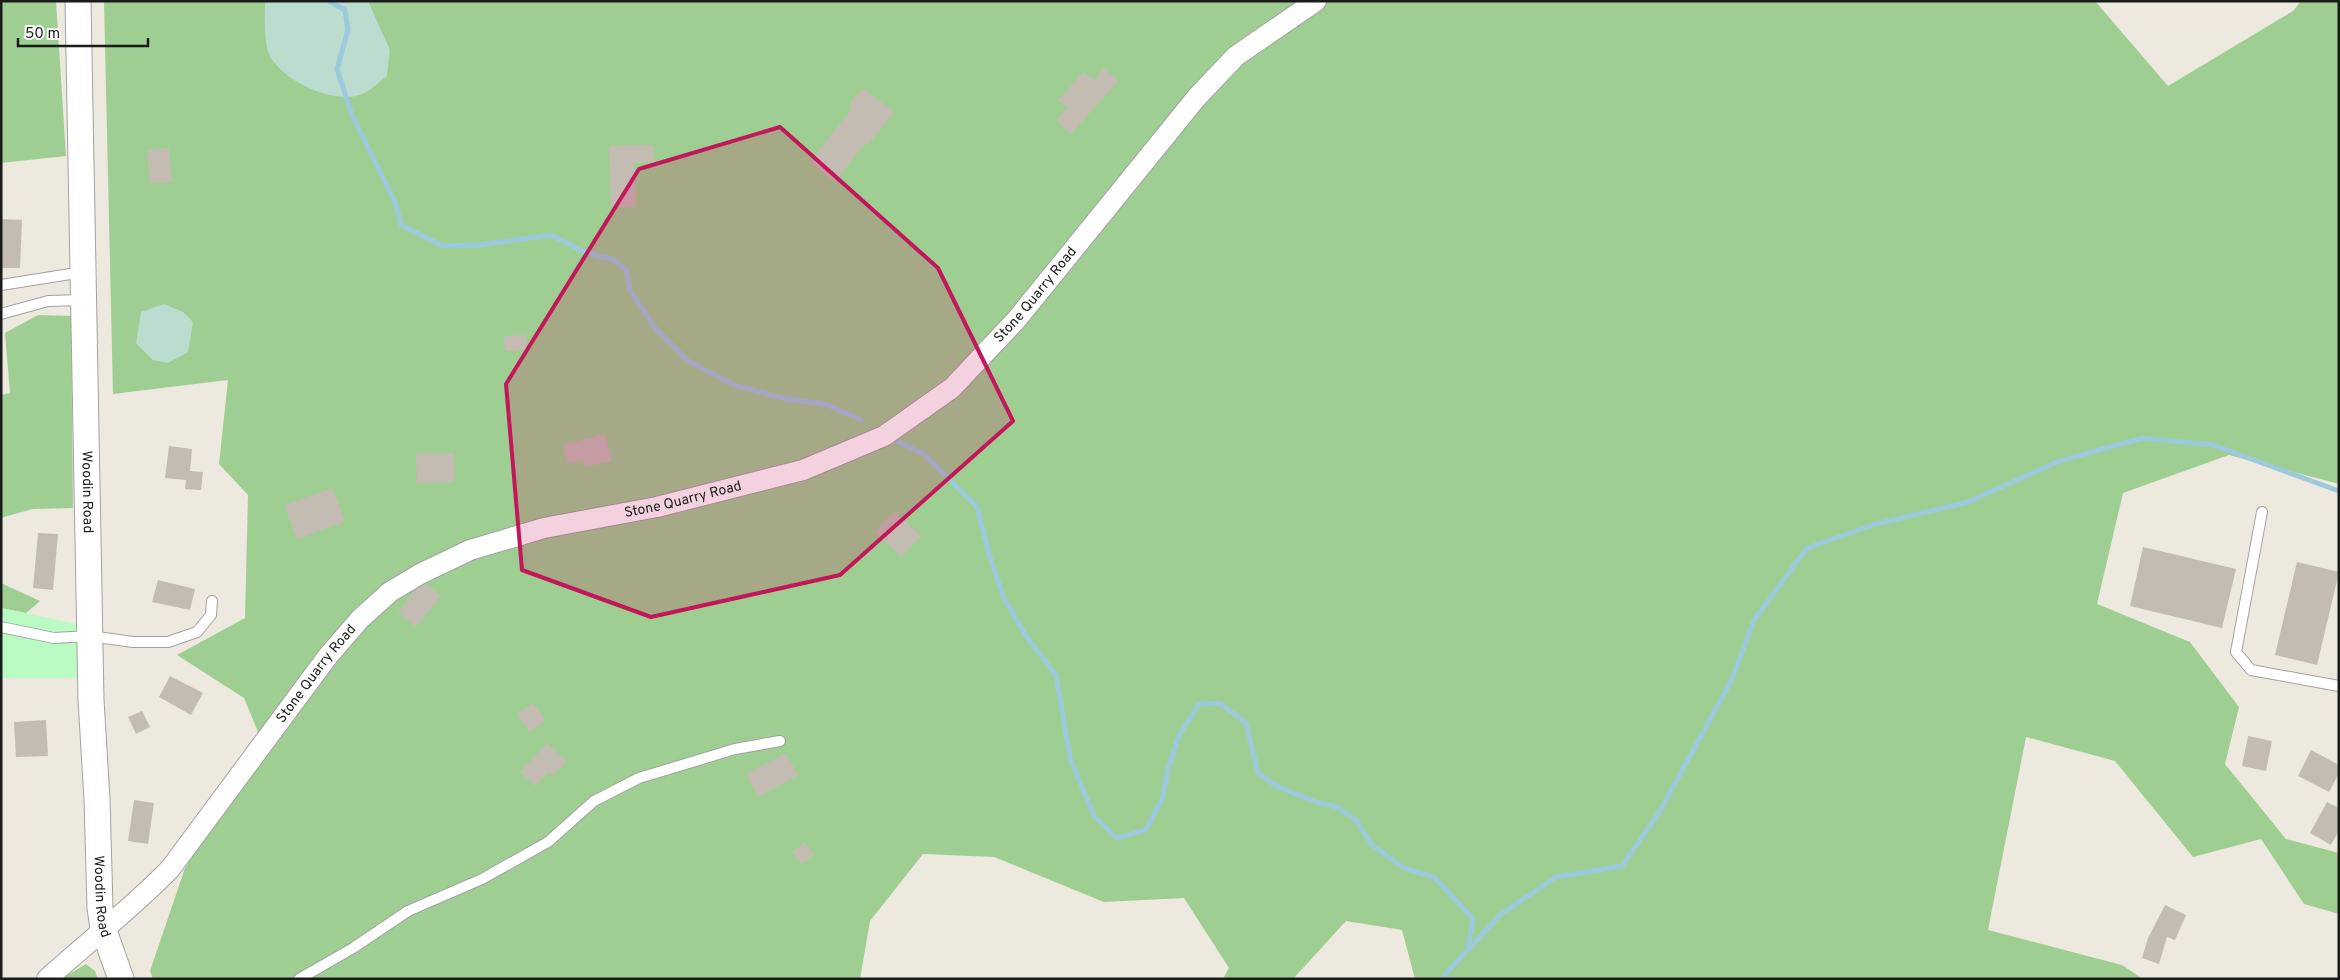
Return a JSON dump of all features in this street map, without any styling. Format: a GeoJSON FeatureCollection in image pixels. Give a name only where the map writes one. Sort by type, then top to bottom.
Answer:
{"type":"FeatureCollection","features":[{"type":"Feature","properties":{"kind":"street","name":"Woodin Road"},"geometry":{"type":"LineString","coordinates":[[78,1],[90,636],[100,908],[103,928],[121,979]]}},
{"type":"Feature","properties":{"kind":"street","name":"Stone Quarry Road"},"geometry":{"type":"LineString","coordinates":[[47,979],[103,928],[142,898],[170,869],[328,656],[360,620],[390,592],[420,574],[470,550],[544,528],[657,507],[803,470],[884,436],[952,388],[1017,319],[1197,97],[1236,56],[1316,1]]}},
{"type":"Feature","properties":{"kind":"lane"},"geometry":{"type":"LineString","coordinates":[[1,285],[84,272]]}},
{"type":"Feature","properties":{"kind":"lane"},"geometry":{"type":"LineString","coordinates":[[1,314],[48,301],[84,300]]}},
{"type":"Feature","properties":{"kind":"lane"},"geometry":{"type":"LineString","coordinates":[[2262,512],[2236,652],[2251,670],[2338,684]]}},
{"type":"Feature","properties":{"kind":"lane"},"geometry":{"type":"LineString","coordinates":[[1,627],[54,638],[90,636],[133,642],[168,642],[197,632],[211,615],[212,601]]}},
{"type":"Feature","properties":{"kind":"lane"},"geometry":{"type":"LineString","coordinates":[[299,979],[353,948],[408,911],[482,879],[548,842],[594,801],[632,782],[735,750],[780,741]]}},
{"type":"Feature","properties":{"kind":"highlighted area"},"geometry":{"type":"Polygon","coordinates":[[[780,127],[938,268],[1013,421],[840,575],[651,617],[522,570],[506,384],[639,169],[780,127]]]}},
{"type":"Feature","properties":{"kind":"green space"},"geometry":{"type":"Polygon","coordinates":[[[1,1],[56,1],[66,156],[1,163],[1,1]]]}},
{"type":"Feature","properties":{"kind":"green space"},"geometry":{"type":"Polygon","coordinates":[[[104,1],[2095,1],[2168,86],[2293,11],[2301,1],[2339,1],[2339,484],[2229,455],[2123,493],[2097,604],[2190,642],[2239,707],[2225,764],[2286,839],[2339,853],[2339,914],[2304,904],[2261,839],[2193,857],[2115,761],[2026,737],[1988,930],[2122,965],[2143,979],[1415,979],[1402,930],[1346,921],[1293,979],[1223,979],[1229,968],[1184,898],[1104,902],[994,857],[923,854],[870,921],[860,979],[153,979],[150,971],[185,868],[263,744],[244,698],[177,655],[245,618],[248,495],[219,464],[228,380],[113,394],[104,1]]]}},
{"type":"Feature","properties":{"kind":"green space"},"geometry":{"type":"Polygon","coordinates":[[[265,1],[368,1],[390,50],[387,76],[365,93],[351,97],[325,94],[299,83],[278,67],[268,52],[265,30],[265,1]]]}},
{"type":"Feature","properties":{"kind":"green space"},"geometry":{"type":"Polygon","coordinates":[[[164,304],[183,312],[193,322],[188,352],[168,363],[153,360],[136,343],[141,312],[164,304]]]}},
{"type":"Feature","properties":{"kind":"green space"},"geometry":{"type":"Polygon","coordinates":[[[38,315],[71,316],[73,508],[33,509],[4,517],[1,520],[1,395],[10,393],[5,333],[38,315]]]}},
{"type":"Feature","properties":{"kind":"green space"},"geometry":{"type":"Polygon","coordinates":[[[1,583],[40,601],[26,613],[1,608],[1,583]]]}},
{"type":"Feature","properties":{"kind":"green space"},"geometry":{"type":"Polygon","coordinates":[[[1,608],[77,624],[80,678],[1,678],[1,608]]]}},
{"type":"Feature","properties":{"kind":"green space"},"geometry":{"type":"Polygon","coordinates":[[[86,964],[95,971],[98,979],[61,979],[86,964]]]}},
{"type":"Feature","properties":{"kind":"building"},"geometry":{"type":"Polygon","coordinates":[[[1104,68],[1118,81],[1071,134],[1056,121],[1067,108],[1058,101],[1083,72],[1094,80],[1104,68]]]}},
{"type":"Feature","properties":{"kind":"building"},"geometry":{"type":"Polygon","coordinates":[[[862,88],[894,112],[868,145],[865,143],[835,182],[810,162],[852,108],[849,105],[862,88]]]}},
{"type":"Feature","properties":{"kind":"building"},"geometry":{"type":"Polygon","coordinates":[[[653,145],[654,162],[634,163],[636,207],[611,207],[609,146],[653,145]]]}},
{"type":"Feature","properties":{"kind":"building"},"geometry":{"type":"Polygon","coordinates":[[[169,148],[172,182],[150,183],[147,150],[169,148]]]}},
{"type":"Feature","properties":{"kind":"building"},"geometry":{"type":"Polygon","coordinates":[[[1,219],[22,220],[20,268],[1,268],[1,219]]]}},
{"type":"Feature","properties":{"kind":"building"},"geometry":{"type":"Polygon","coordinates":[[[526,335],[527,350],[505,351],[504,336],[526,335]]]}},
{"type":"Feature","properties":{"kind":"building"},"geometry":{"type":"Polygon","coordinates":[[[605,434],[612,461],[586,467],[584,460],[568,464],[563,445],[605,434]]]}},
{"type":"Feature","properties":{"kind":"building"},"geometry":{"type":"Polygon","coordinates":[[[169,446],[192,449],[190,471],[203,472],[201,490],[185,489],[186,480],[165,478],[169,446]]]}},
{"type":"Feature","properties":{"kind":"building"},"geometry":{"type":"Polygon","coordinates":[[[416,453],[454,453],[454,482],[417,483],[416,453]]]}},
{"type":"Feature","properties":{"kind":"building"},"geometry":{"type":"Polygon","coordinates":[[[333,488],[345,522],[297,539],[284,505],[333,488]]]}},
{"type":"Feature","properties":{"kind":"building"},"geometry":{"type":"Polygon","coordinates":[[[895,511],[921,536],[901,557],[875,532],[895,511]]]}},
{"type":"Feature","properties":{"kind":"building"},"geometry":{"type":"Polygon","coordinates":[[[38,533],[58,534],[53,590],[33,588],[38,533]]]}},
{"type":"Feature","properties":{"kind":"building"},"geometry":{"type":"Polygon","coordinates":[[[2143,547],[2236,569],[2222,628],[2130,606],[2143,547]]]}},
{"type":"Feature","properties":{"kind":"building"},"geometry":{"type":"Polygon","coordinates":[[[2297,562],[2339,572],[2317,665],[2275,655],[2297,562]]]}},
{"type":"Feature","properties":{"kind":"building"},"geometry":{"type":"Polygon","coordinates":[[[158,580],[195,589],[190,610],[152,602],[158,580]]]}},
{"type":"Feature","properties":{"kind":"building"},"geometry":{"type":"Polygon","coordinates":[[[426,584],[441,596],[416,627],[398,612],[414,591],[426,584]]]}},
{"type":"Feature","properties":{"kind":"building"},"geometry":{"type":"Polygon","coordinates":[[[170,676],[203,693],[191,715],[159,697],[170,676]]]}},
{"type":"Feature","properties":{"kind":"building"},"geometry":{"type":"Polygon","coordinates":[[[533,703],[546,720],[530,732],[517,714],[533,703]]]}},
{"type":"Feature","properties":{"kind":"building"},"geometry":{"type":"Polygon","coordinates":[[[142,711],[150,727],[136,734],[128,717],[142,711]]]}},
{"type":"Feature","properties":{"kind":"building"},"geometry":{"type":"Polygon","coordinates":[[[46,720],[48,756],[16,757],[14,722],[46,720]]]}},
{"type":"Feature","properties":{"kind":"building"},"geometry":{"type":"Polygon","coordinates":[[[2248,736],[2272,741],[2266,771],[2242,766],[2248,736]]]}},
{"type":"Feature","properties":{"kind":"building"},"geometry":{"type":"Polygon","coordinates":[[[547,743],[567,762],[553,776],[549,772],[535,786],[520,772],[547,743]]]}},
{"type":"Feature","properties":{"kind":"building"},"geometry":{"type":"Polygon","coordinates":[[[2311,750],[2339,765],[2339,773],[2329,792],[2298,776],[2311,750]]]}},
{"type":"Feature","properties":{"kind":"building"},"geometry":{"type":"Polygon","coordinates":[[[786,753],[798,775],[758,797],[746,774],[786,753]]]}},
{"type":"Feature","properties":{"kind":"building"},"geometry":{"type":"Polygon","coordinates":[[[134,800],[154,803],[148,844],[128,841],[134,800]]]}},
{"type":"Feature","properties":{"kind":"building"},"geometry":{"type":"Polygon","coordinates":[[[2327,802],[2339,808],[2339,830],[2331,845],[2310,833],[2327,802]]]}},
{"type":"Feature","properties":{"kind":"building"},"geometry":{"type":"Polygon","coordinates":[[[805,842],[814,854],[802,864],[792,852],[805,842]]]}},
{"type":"Feature","properties":{"kind":"building"},"geometry":{"type":"Polygon","coordinates":[[[2165,905],[2186,915],[2175,940],[2167,937],[2159,964],[2142,958],[2148,938],[2165,905]]]}},
{"type":"Feature","properties":{"kind":"waterway"},"geometry":{"type":"LineString","coordinates":[[329,1],[345,10],[348,30],[337,69],[352,115],[396,204],[401,225],[443,246],[479,245],[551,235],[578,249],[597,256],[611,258],[626,269],[630,290],[655,328],[688,361],[734,385],[786,399],[825,404],[861,420]]}},
{"type":"Feature","properties":{"kind":"waterway"},"geometry":{"type":"LineString","coordinates":[[1460,958],[1500,915],[1556,877],[1622,866],[1660,811],[1732,679],[1754,620],[1807,548],[1876,524],[1968,502],[2059,461],[2143,438],[2213,445],[2339,491]]}},
{"type":"Feature","properties":{"kind":"waterway"},"geometry":{"type":"LineString","coordinates":[[899,442],[924,454],[977,507],[990,557],[1004,598],[1026,636],[1056,675],[1070,758],[1094,816],[1117,838],[1146,830],[1162,799],[1168,769],[1179,735],[1199,704],[1220,703],[1246,723],[1258,773],[1276,786],[1316,802],[1337,807],[1356,820],[1372,845],[1404,868],[1434,877],[1473,919],[1468,948]]}},
{"type":"Feature","properties":{"kind":"waterway"},"geometry":{"type":"LineString","coordinates":[[1444,979],[1447,972],[1461,957]]}}]}
